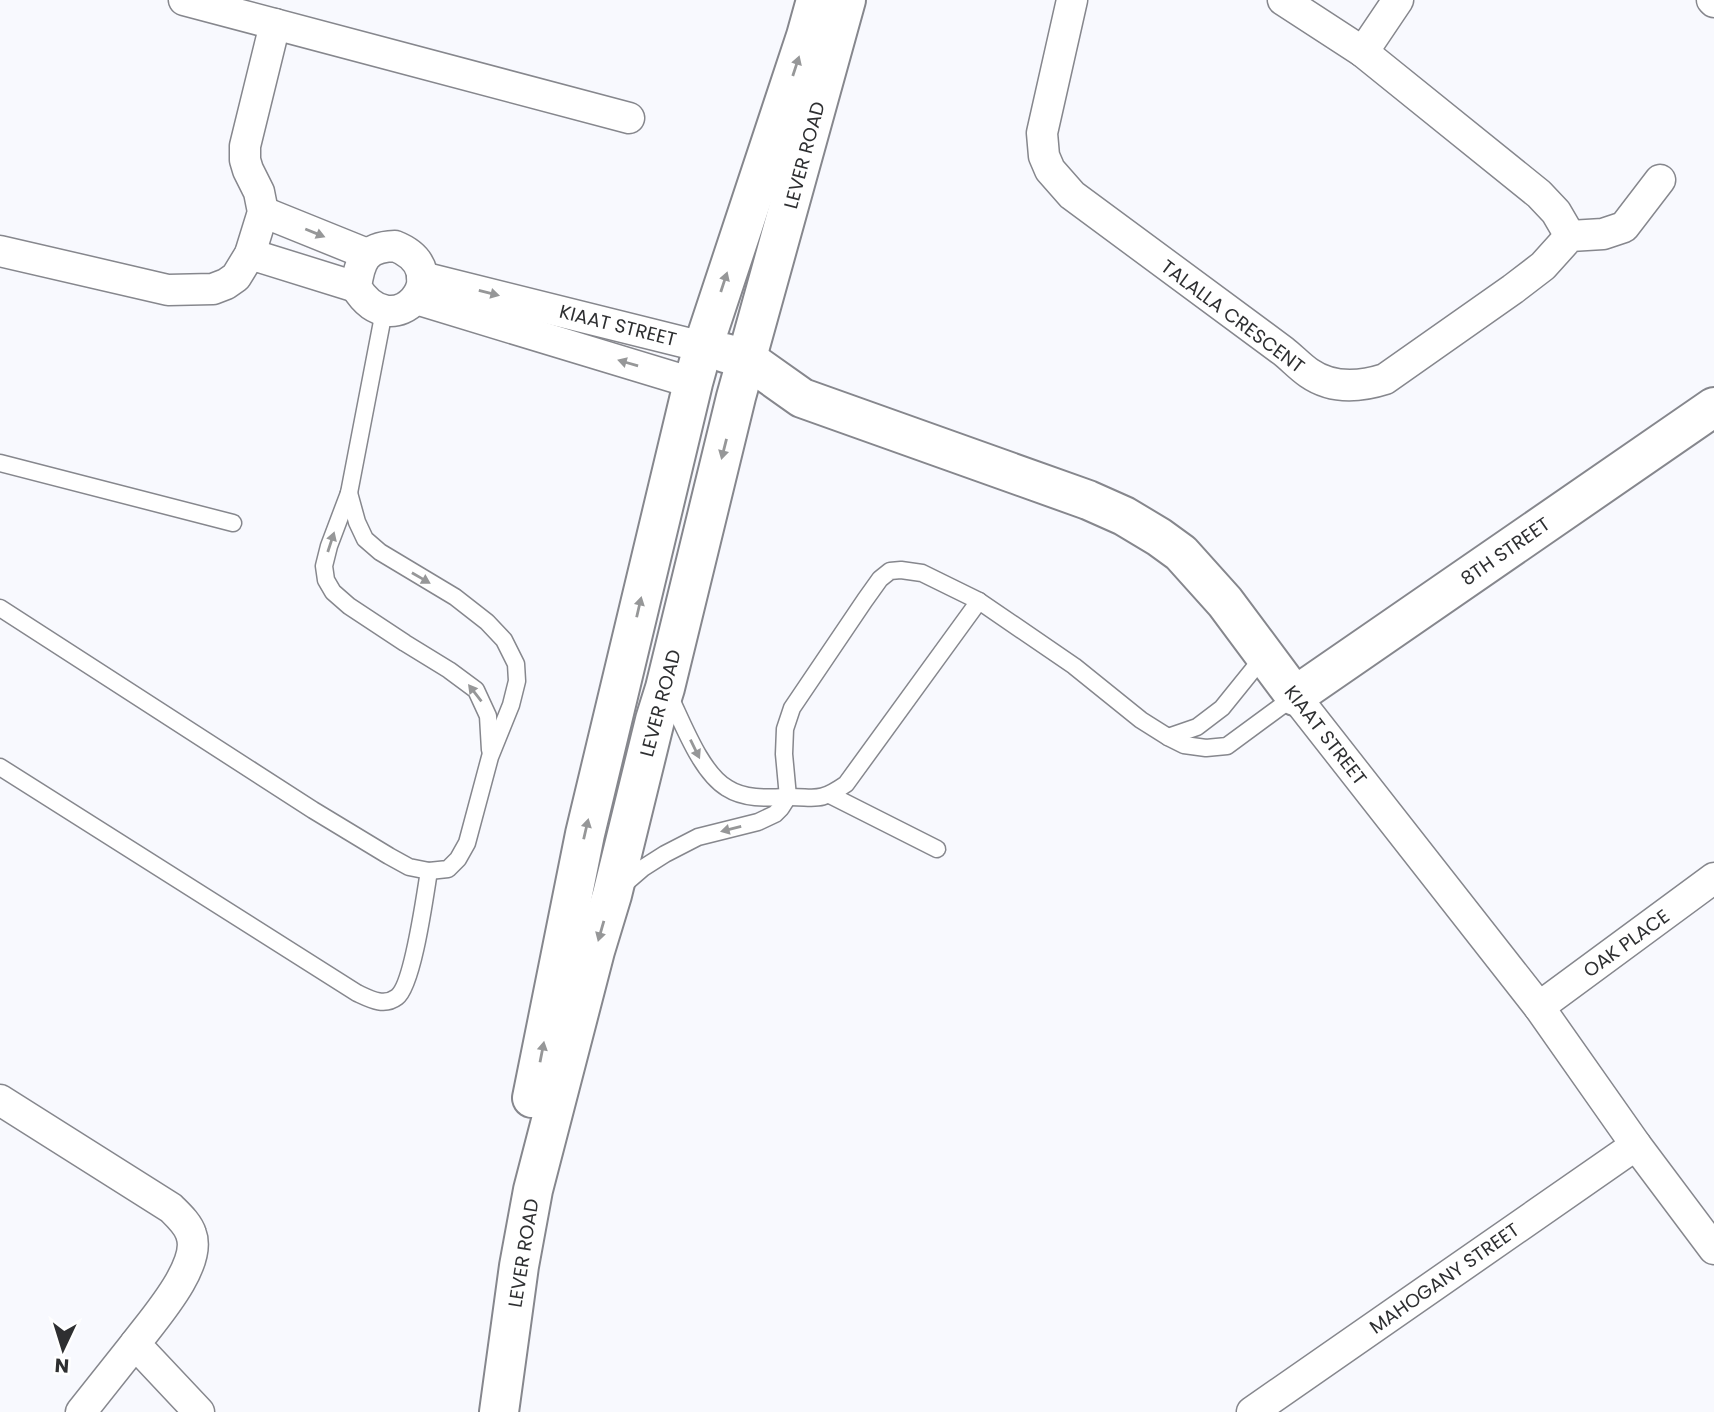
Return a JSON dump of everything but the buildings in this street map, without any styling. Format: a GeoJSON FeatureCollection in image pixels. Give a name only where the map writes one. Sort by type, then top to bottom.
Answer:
{"type":"FeatureCollection","features":[{"type":"Feature","properties":{"kind":"main road","name":"LEVER ROAD"},"geometry":{"type":"LineString","coordinates":[[483,1412],[514,1191],[585,834],[693,383],[816,0]]}},
{"type":"Feature","properties":{"kind":"main road","name":"LEVER ROAD"},"geometry":{"type":"LineString","coordinates":[[499,1412],[519,1266],[533,1190],[665,688],[736,397],[846,0]]}},
{"type":"Feature","properties":{"kind":"main road","name":"KIAAT STREET"},"geometry":{"type":"LineString","coordinates":[[703,347],[747,359],[802,398],[1088,500],[1124,516],[1181,553],[1225,603],[1296,696]]}},
{"type":"Feature","properties":{"kind":"main road","name":"KIAAT STREET"},"geometry":{"type":"LineString","coordinates":[[693,383],[736,397],[802,398]]}},
{"type":"Feature","properties":{"kind":"main road","name":"8TH STREET"},"geometry":{"type":"LineString","coordinates":[[1296,696],[1714,407]]}},
{"type":"Feature","properties":{"kind":"street"},"geometry":{"type":"LineString","coordinates":[[184,0],[629,118]]}},
{"type":"Feature","properties":{"kind":"street","name":"TALALLA CRESCENT"},"geometry":{"type":"LineString","coordinates":[[1072,0],[1042,133],[1044,156],[1050,170],[1072,195],[1283,351],[1310,374],[1331,384],[1350,386],[1385,379],[1523,282],[1543,266],[1570,236]]}},
{"type":"Feature","properties":{"kind":"street"},"geometry":{"type":"LineString","coordinates":[[1283,0],[1363,52],[1539,194],[1556,212],[1570,236],[1603,234],[1623,227],[1660,180]]}},
{"type":"Feature","properties":{"kind":"street"},"geometry":{"type":"LineString","coordinates":[[1363,52],[1398,0]]}},
{"type":"Feature","properties":{"kind":"street"},"geometry":{"type":"LineString","coordinates":[[0,251],[168,290],[213,289],[236,277],[250,254],[263,212],[259,192],[245,160],[245,146],[275,24]]}},
{"type":"Feature","properties":{"kind":"street"},"geometry":{"type":"LineString","coordinates":[[263,212],[367,254]]}},
{"type":"Feature","properties":{"kind":"street"},"geometry":{"type":"LineString","coordinates":[[250,254],[356,287],[370,305],[384,311],[399,310],[419,288],[418,263],[408,251],[395,246],[380,247],[367,254],[359,266],[356,287]]}},
{"type":"Feature","properties":{"kind":"street","name":"KIAAT STREET"},"geometry":{"type":"LineString","coordinates":[[419,288],[651,333],[703,347]]}},
{"type":"Feature","properties":{"kind":"street","name":"KIAAT STREET"},"geometry":{"type":"LineString","coordinates":[[419,288],[693,383]]}},
{"type":"Feature","properties":{"kind":"street","name":"KIAAT STREET"},"geometry":{"type":"LineString","coordinates":[[1296,696],[1539,1007],[1636,1145],[1714,1249]]}},
{"type":"Feature","properties":{"kind":"street","name":"OAK PLACE"},"geometry":{"type":"LineString","coordinates":[[1539,1007],[1714,878]]}},
{"type":"Feature","properties":{"kind":"street"},"geometry":{"type":"LineString","coordinates":[[0,1100],[171,1208],[191,1234],[191,1255],[172,1295],[81,1412]]}},
{"type":"Feature","properties":{"kind":"street","name":"MAHOGANY STREET"},"geometry":{"type":"LineString","coordinates":[[1252,1412],[1636,1145]]}},
{"type":"Feature","properties":{"kind":"street"},"geometry":{"type":"LineString","coordinates":[[135,1344],[199,1412]]}},
{"type":"Feature","properties":{"kind":"lane"},"geometry":{"type":"LineString","coordinates":[[384,311],[349,493],[324,566],[326,580],[333,592],[349,606],[476,690],[488,716],[491,757]]}},
{"type":"Feature","properties":{"kind":"lane"},"geometry":{"type":"LineString","coordinates":[[0,463],[233,523]]}},
{"type":"Feature","properties":{"kind":"lane"},"geometry":{"type":"LineString","coordinates":[[0,608],[313,810],[409,867],[429,871],[448,869],[467,844],[491,757],[511,705],[517,681],[516,664],[504,640],[487,622],[454,597],[380,552],[365,539],[349,493]]}},
{"type":"Feature","properties":{"kind":"lane"},"geometry":{"type":"LineString","coordinates":[[612,895],[643,868],[698,837],[758,822],[781,808],[788,797],[785,729],[792,708],[880,579],[890,571],[922,573],[979,601],[1074,666],[1141,720],[1184,745],[1227,746],[1296,696]]}},
{"type":"Feature","properties":{"kind":"lane"},"geometry":{"type":"LineString","coordinates":[[665,688],[702,762],[728,789],[764,798],[814,798],[830,795],[846,784],[979,601]]}},
{"type":"Feature","properties":{"kind":"lane"},"geometry":{"type":"LineString","coordinates":[[1168,737],[1198,727],[1222,708],[1264,656]]}},
{"type":"Feature","properties":{"kind":"lane"},"geometry":{"type":"LineString","coordinates":[[0,767],[357,993],[381,1003],[400,995],[405,987],[429,871]]}},
{"type":"Feature","properties":{"kind":"lane"},"geometry":{"type":"LineString","coordinates":[[830,795],[937,849]]}}]}
